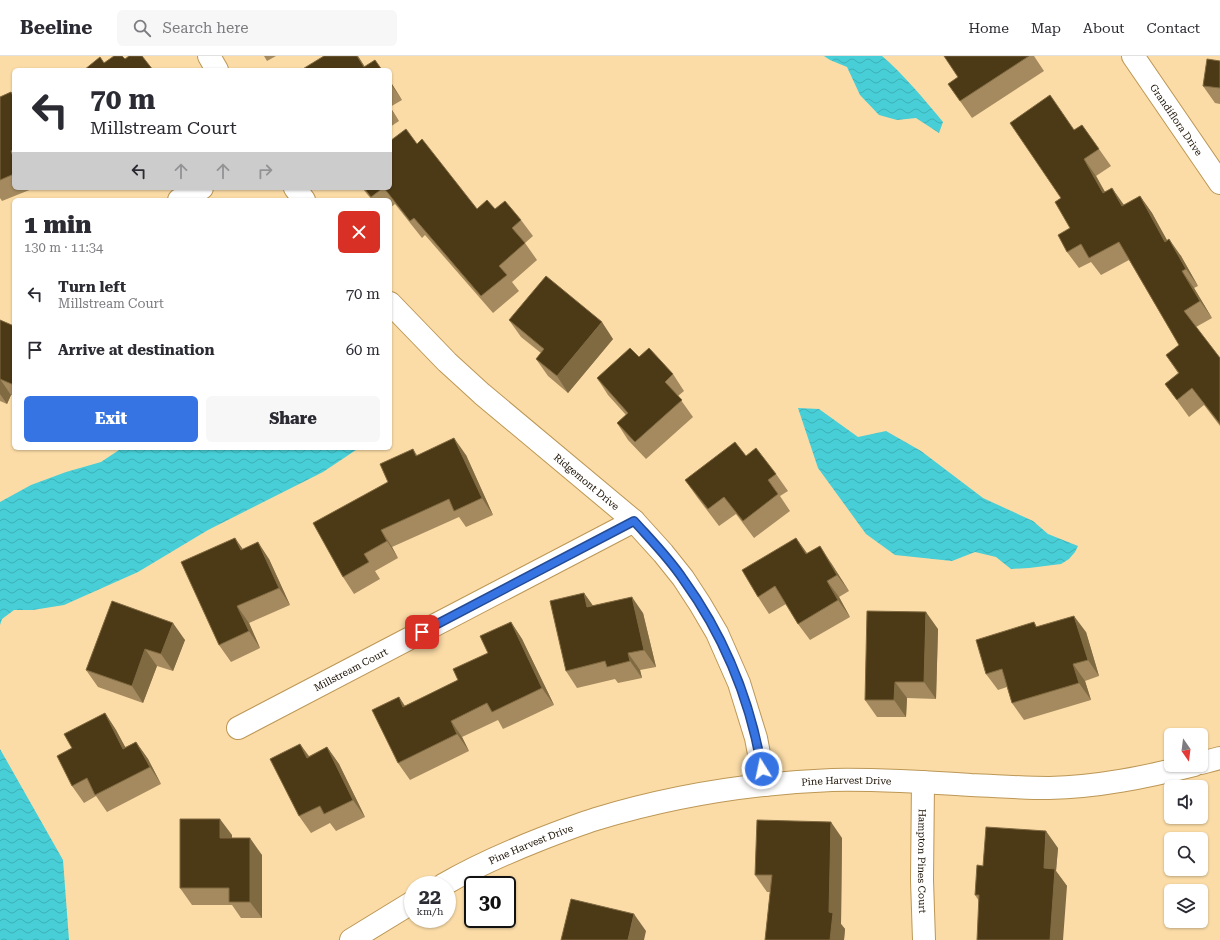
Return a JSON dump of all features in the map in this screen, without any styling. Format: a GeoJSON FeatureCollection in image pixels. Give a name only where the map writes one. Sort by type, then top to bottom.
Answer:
{"type":"FeatureCollection","features":[{"type":"Feature","properties":{"kind":"street"},"geometry":{"type":"LineString","coordinates":[[209,56],[216,68]]}},
{"type":"Feature","properties":{"kind":"street","name":"Grandiflora Drive"},"geometry":{"type":"LineString","coordinates":[[1132,56],[1220,183]]}},
{"type":"Feature","properties":{"kind":"street"},"geometry":{"type":"LineString","coordinates":[[183,198],[198,190]]}},
{"type":"Feature","properties":{"kind":"street","name":"Ridgemont Drive"},"geometry":{"type":"LineString","coordinates":[[392,305],[482,394],[634,521],[683,578],[717,633],[736,676],[756,738],[765,785]]}},
{"type":"Feature","properties":{"kind":"street","name":"Millstream Court"},"geometry":{"type":"LineString","coordinates":[[238,728],[634,521]]}},
{"type":"Feature","properties":{"kind":"street"},"geometry":{"type":"LineString","coordinates":[[1208,761],[1220,758]]}},
{"type":"Feature","properties":{"kind":"street","name":"Pine Harvest Drive"},"geometry":{"type":"LineString","coordinates":[[456,878],[520,848],[594,820],[673,799],[765,785],[833,780],[923,782],[1022,788],[1074,787],[1128,780],[1164,772]]}},
{"type":"Feature","properties":{"kind":"street","name":"Hampton Pines Court"},"geometry":{"type":"LineString","coordinates":[[923,782],[922,880],[924,940]]}},
{"type":"Feature","properties":{"kind":"street"},"geometry":{"type":"LineString","coordinates":[[351,940],[404,908]]}},
{"type":"Feature","properties":{"kind":"water"},"geometry":{"type":"Polygon","coordinates":[[[824,56],[882,56],[906,79],[943,122],[939,133],[916,118],[897,120],[879,115],[860,95],[847,67],[824,56]]]}},
{"type":"Feature","properties":{"kind":"water"},"geometry":{"type":"Polygon","coordinates":[[[798,408],[819,409],[858,437],[886,431],[921,451],[983,498],[1033,521],[1048,534],[1078,546],[1075,552],[1069,559],[1061,564],[1011,569],[996,557],[975,552],[952,561],[895,555],[866,534],[818,468],[798,408]]]}},
{"type":"Feature","properties":{"kind":"water"},"geometry":{"type":"Polygon","coordinates":[[[119,450],[356,450],[323,472],[208,530],[138,572],[64,605],[33,610],[14,610],[2,619],[0,625],[0,502],[31,485],[66,472],[101,462],[119,450]]]}},
{"type":"Feature","properties":{"kind":"water"},"geometry":{"type":"Polygon","coordinates":[[[0,749],[63,860],[69,940],[0,940],[0,749]]]}},
{"type":"Feature","properties":{"kind":"building"},"geometry":{"type":"Polygon","coordinates":[[[114,56],[122,56],[125,59],[129,56],[142,56],[151,68],[86,68],[100,57],[104,63],[114,56]]]}},
{"type":"Feature","properties":{"kind":"building"},"geometry":{"type":"Polygon","coordinates":[[[324,56],[357,56],[364,67],[375,60],[381,68],[304,68],[324,56]]]}},
{"type":"Feature","properties":{"kind":"building"},"geometry":{"type":"Polygon","coordinates":[[[944,56],[1029,56],[960,101],[948,84],[958,77],[944,56]]]}},
{"type":"Feature","properties":{"kind":"building"},"geometry":{"type":"Polygon","coordinates":[[[1207,59],[1220,61],[1220,88],[1203,86],[1207,59]]]}},
{"type":"Feature","properties":{"kind":"building"},"geometry":{"type":"Polygon","coordinates":[[[11,92],[12,94],[12,175],[0,180],[0,97],[11,92]]]}},
{"type":"Feature","properties":{"kind":"building"},"geometry":{"type":"Polygon","coordinates":[[[1050,95],[1074,130],[1082,125],[1099,149],[1084,159],[1103,193],[1112,188],[1122,206],[1140,196],[1165,242],[1169,239],[1186,269],[1182,271],[1200,301],[1184,311],[1220,358],[1220,424],[1192,388],[1177,400],[1165,384],[1179,373],[1166,355],[1179,345],[1119,242],[1089,258],[1081,244],[1067,252],[1058,235],[1070,228],[1055,202],[1061,198],[1010,123],[1050,95]]]}},
{"type":"Feature","properties":{"kind":"building"},"geometry":{"type":"Polygon","coordinates":[[[406,129],[417,144],[422,139],[477,209],[487,200],[495,209],[505,201],[521,220],[512,228],[525,243],[499,266],[507,275],[481,296],[414,218],[410,221],[386,190],[392,190],[392,140],[406,129]]]}},
{"type":"Feature","properties":{"kind":"building"},"geometry":{"type":"Polygon","coordinates":[[[366,190],[380,190],[371,197],[366,190]]]}},
{"type":"Feature","properties":{"kind":"building"},"geometry":{"type":"Polygon","coordinates":[[[546,276],[602,322],[557,376],[536,359],[544,349],[509,320],[546,276]]]}},
{"type":"Feature","properties":{"kind":"building"},"geometry":{"type":"Polygon","coordinates":[[[0,320],[12,325],[12,384],[0,379],[0,320]]]}},
{"type":"Feature","properties":{"kind":"building"},"geometry":{"type":"Polygon","coordinates":[[[630,348],[639,357],[649,348],[673,374],[665,382],[682,400],[635,442],[617,423],[628,413],[597,378],[630,348]]]}},
{"type":"Feature","properties":{"kind":"building"},"geometry":{"type":"Polygon","coordinates":[[[454,438],[482,498],[454,511],[449,499],[381,530],[387,541],[364,554],[369,562],[343,577],[313,523],[388,482],[380,464],[413,449],[416,456],[454,438]]]}},
{"type":"Feature","properties":{"kind":"building"},"geometry":{"type":"Polygon","coordinates":[[[735,442],[746,456],[756,448],[776,474],[768,480],[778,494],[743,521],[724,497],[708,509],[685,480],[735,442]]]}},
{"type":"Feature","properties":{"kind":"building"},"geometry":{"type":"Polygon","coordinates":[[[235,538],[241,550],[258,542],[279,588],[237,606],[249,631],[219,645],[181,562],[235,538]]]}},
{"type":"Feature","properties":{"kind":"building"},"geometry":{"type":"Polygon","coordinates":[[[796,538],[806,554],[820,546],[837,575],[827,581],[838,600],[798,624],[775,586],[758,597],[742,570],[796,538]]]}},
{"type":"Feature","properties":{"kind":"building"},"geometry":{"type":"Polygon","coordinates":[[[584,593],[587,607],[632,597],[644,650],[628,653],[630,661],[607,667],[605,661],[566,671],[550,601],[584,593]]]}},
{"type":"Feature","properties":{"kind":"building"},"geometry":{"type":"Polygon","coordinates":[[[112,601],[173,623],[161,654],[145,649],[132,686],[86,670],[112,601]]]}},
{"type":"Feature","properties":{"kind":"building"},"geometry":{"type":"Polygon","coordinates":[[[867,611],[926,612],[924,682],[895,682],[894,700],[865,700],[867,611]]]}},
{"type":"Feature","properties":{"kind":"building"},"geometry":{"type":"Polygon","coordinates":[[[1074,616],[1088,660],[1073,664],[1079,683],[1012,703],[1002,669],[986,674],[976,640],[1034,622],[1036,627],[1074,616]]]}},
{"type":"Feature","properties":{"kind":"building"},"geometry":{"type":"Polygon","coordinates":[[[511,622],[542,688],[492,712],[487,703],[451,721],[457,734],[398,763],[372,710],[399,697],[403,707],[458,680],[453,669],[488,653],[480,636],[511,622]]]}},
{"type":"Feature","properties":{"kind":"building"},"geometry":{"type":"Polygon","coordinates":[[[105,713],[123,749],[136,742],[150,767],[95,795],[87,778],[72,786],[57,756],[72,748],[64,734],[105,713]]]}},
{"type":"Feature","properties":{"kind":"building"},"geometry":{"type":"Polygon","coordinates":[[[300,744],[307,758],[327,747],[353,800],[324,814],[320,806],[299,816],[270,759],[300,744]]]}},
{"type":"Feature","properties":{"kind":"building"},"geometry":{"type":"Polygon","coordinates":[[[180,819],[220,819],[220,838],[250,838],[250,902],[229,902],[229,888],[180,888],[180,819]]]}},
{"type":"Feature","properties":{"kind":"building"},"geometry":{"type":"Polygon","coordinates":[[[757,820],[831,822],[829,912],[833,913],[830,940],[765,940],[772,875],[755,875],[757,820]]]}},
{"type":"Feature","properties":{"kind":"building"},"geometry":{"type":"Polygon","coordinates":[[[986,827],[1046,831],[1044,868],[1055,869],[1050,940],[977,940],[979,895],[975,895],[977,865],[983,866],[986,827]]]}},
{"type":"Feature","properties":{"kind":"building"},"geometry":{"type":"Polygon","coordinates":[[[571,899],[634,914],[628,940],[561,940],[571,899]]]}},
{"type":"Feature","properties":{"kind":"route"},"geometry":{"type":"LineString","coordinates":[[422,632],[634,521],[683,578],[717,633],[739,683],[748,710],[756,738],[762,769]]}}]}
